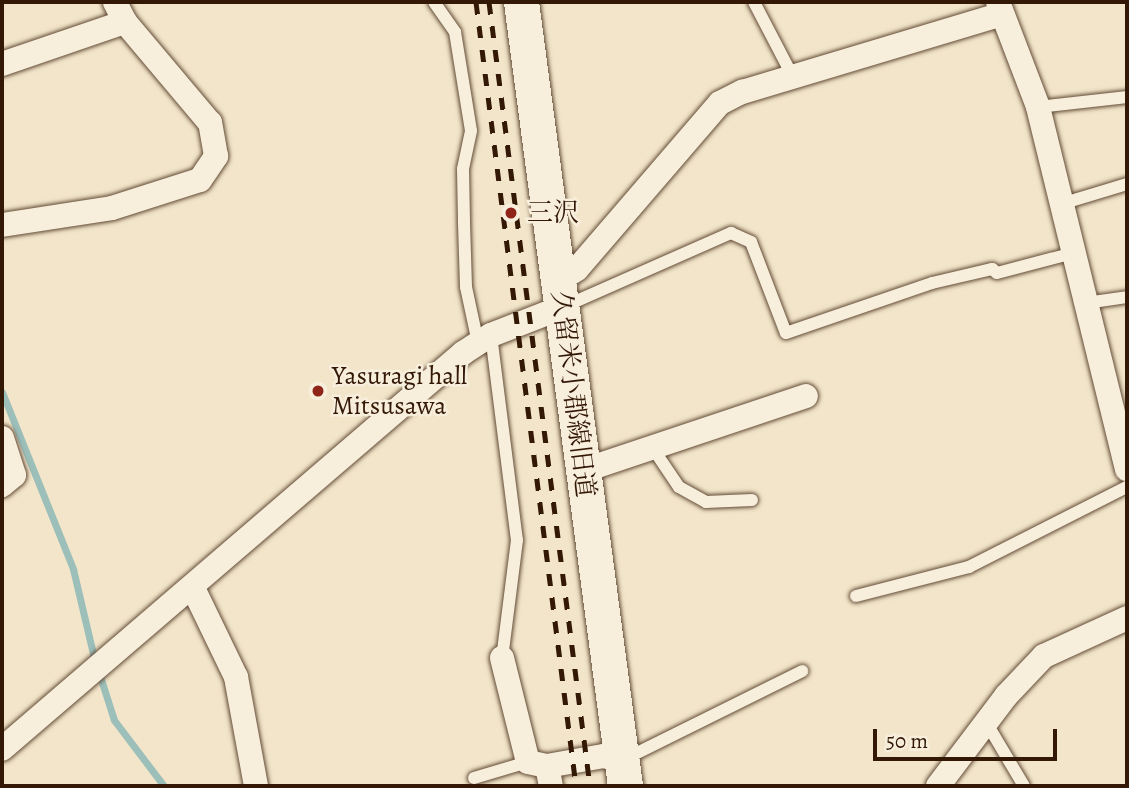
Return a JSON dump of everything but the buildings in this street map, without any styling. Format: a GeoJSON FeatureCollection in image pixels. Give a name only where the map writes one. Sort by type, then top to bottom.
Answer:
{"type":"FeatureCollection","features":[{"type":"Feature","properties":{"kind":"street","name":"久留米小郡線旧道"},"geometry":{"type":"LineString","coordinates":[[522,2],[623,774]]}},
{"type":"Feature","properties":{"kind":"street"},"geometry":{"type":"LineString","coordinates":[[2,750],[484,339],[561,294],[577,270],[720,103],[793,76],[1000,8],[1038,107],[1127,469]]}},
{"type":"Feature","properties":{"kind":"street"},"geometry":{"type":"LineString","coordinates":[[2,64],[120,12],[210,123],[216,156],[200,180],[113,208],[2,225]]}},
{"type":"Feature","properties":{"kind":"street"},"geometry":{"type":"LineString","coordinates":[[582,471],[806,397]]}},
{"type":"Feature","properties":{"kind":"street"},"geometry":{"type":"LineString","coordinates":[[2,438],[14,475],[2,485]]}},
{"type":"Feature","properties":{"kind":"street"},"geometry":{"type":"LineString","coordinates":[[193,588],[236,677],[256,786]]}},
{"type":"Feature","properties":{"kind":"street"},"geometry":{"type":"LineString","coordinates":[[938,786],[986,722],[1044,656],[1127,618]]}},
{"type":"Feature","properties":{"kind":"street"},"geometry":{"type":"LineString","coordinates":[[502,658],[542,772],[604,756],[623,774]]}},
{"type":"Feature","properties":{"kind":"lane"},"geometry":{"type":"LineString","coordinates":[[434,2],[455,32],[471,131],[463,169],[466,287],[484,339],[517,540],[502,658]]}},
{"type":"Feature","properties":{"kind":"lane"},"geometry":{"type":"LineString","coordinates":[[754,2],[793,76]]}},
{"type":"Feature","properties":{"kind":"lane"},"geometry":{"type":"LineString","coordinates":[[1038,107],[1127,97]]}},
{"type":"Feature","properties":{"kind":"lane"},"geometry":{"type":"LineString","coordinates":[[1061,204],[1127,184]]}},
{"type":"Feature","properties":{"kind":"lane"},"geometry":{"type":"LineString","coordinates":[[561,294],[732,233],[751,242],[786,333],[932,283],[992,270],[998,273],[1073,253]]}},
{"type":"Feature","properties":{"kind":"lane"},"geometry":{"type":"LineString","coordinates":[[1086,303],[1127,297]]}},
{"type":"Feature","properties":{"kind":"lane"},"geometry":{"type":"LineString","coordinates":[[652,447],[680,487],[706,502],[752,500]]}},
{"type":"Feature","properties":{"kind":"lane"},"geometry":{"type":"LineString","coordinates":[[856,596],[970,567],[1127,486]]}},
{"type":"Feature","properties":{"kind":"lane"},"geometry":{"type":"LineString","coordinates":[[623,774],[802,671]]}},
{"type":"Feature","properties":{"kind":"lane"},"geometry":{"type":"LineString","coordinates":[[986,722],[1024,786]]}},
{"type":"Feature","properties":{"kind":"lane"},"geometry":{"type":"LineString","coordinates":[[474,778],[542,772]]}},
{"type":"Feature","properties":{"kind":"waterway"},"geometry":{"type":"LineString","coordinates":[[2,392],[73,569],[95,662]]}},
{"type":"Feature","properties":{"kind":"waterway"},"geometry":{"type":"LineString","coordinates":[[99,673],[114,720],[164,786]]}},
{"type":"Feature","properties":{"kind":"railway"},"geometry":{"type":"LineString","coordinates":[[476,2],[576,786]]}},
{"type":"Feature","properties":{"kind":"railway"},"geometry":{"type":"LineString","coordinates":[[489,2],[590,786]]}},
{"type":"Feature","properties":{"kind":"place","name":"三沢"},"geometry":{"type":"Point","coordinates":[511,213]}},
{"type":"Feature","properties":{"kind":"place","name":"Yasuragi hall Mitsusawa"},"geometry":{"type":"Point","coordinates":[318,391]}}]}
